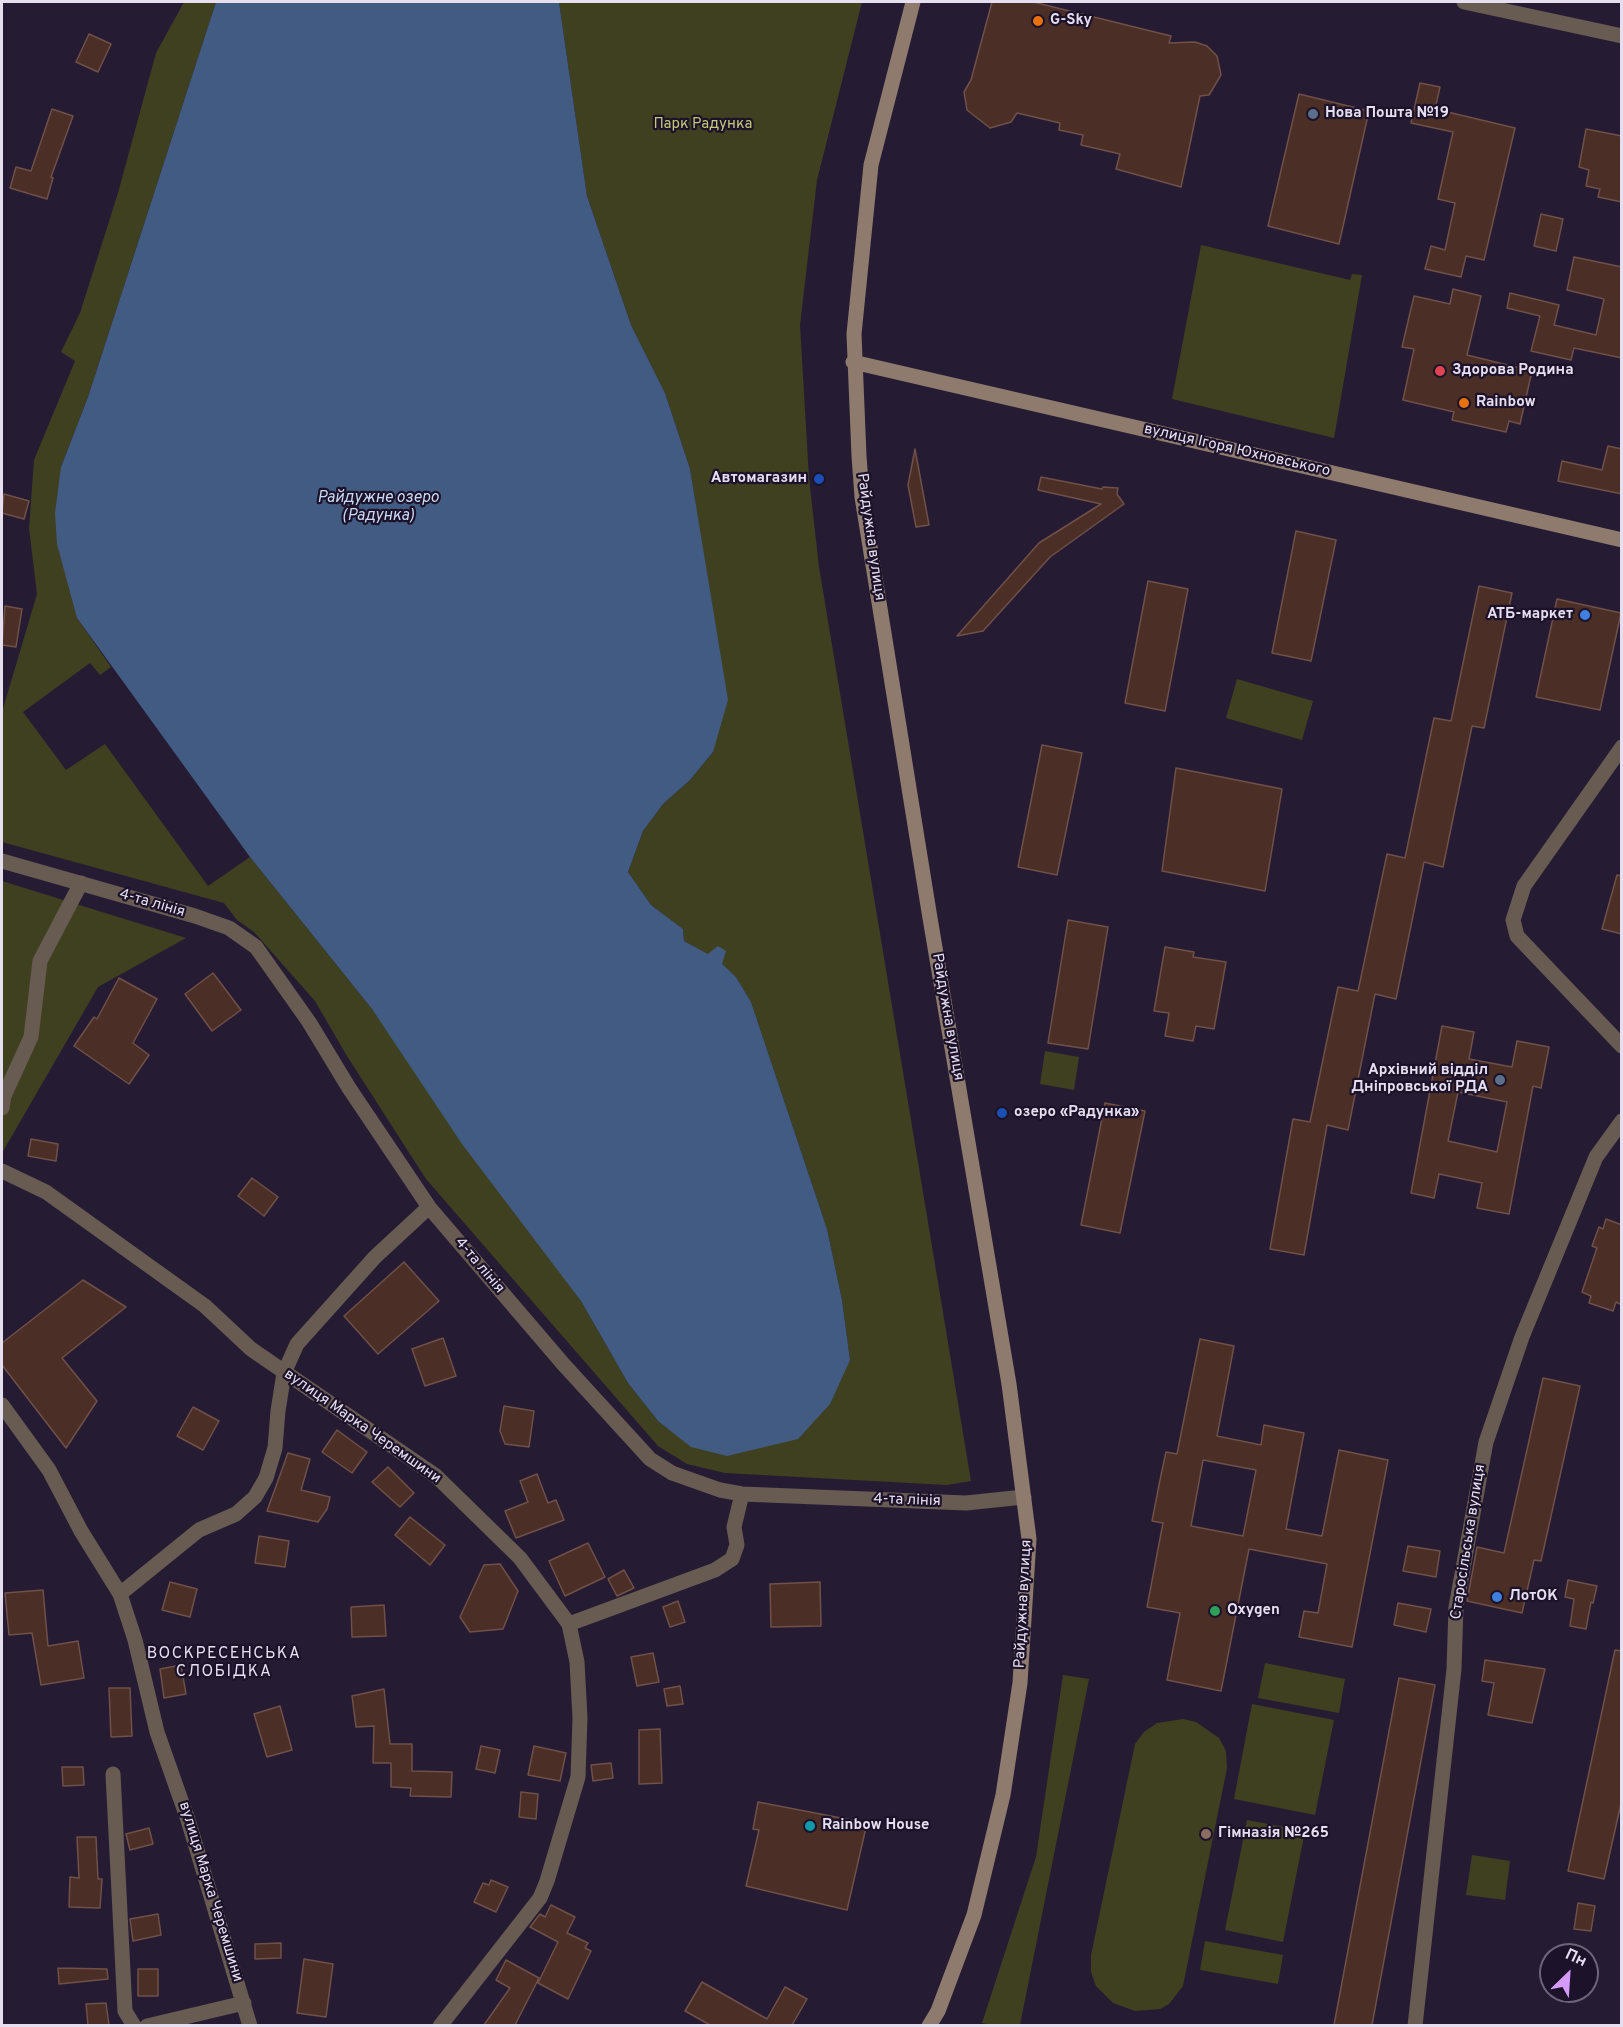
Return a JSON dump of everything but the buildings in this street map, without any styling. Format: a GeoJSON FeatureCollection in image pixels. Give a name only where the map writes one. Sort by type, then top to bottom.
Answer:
{"type":"FeatureCollection","features":[{"type":"Feature","properties":{"kind":"street","name":"Райдужна вулиця"},"geometry":{"type":"LineString","coordinates":[[913,2],[871,165],[856,303],[853,362],[862,497],[1009,1384],[1029,1539],[1020,1683],[1003,1795],[974,1915],[938,2011],[929,2025]]}},
{"type":"Feature","properties":{"kind":"street"},"geometry":{"type":"LineString","coordinates":[[1464,2],[1622,36]]}},
{"type":"Feature","properties":{"kind":"street","name":"вулиця Ігоря Юхновського"},"geometry":{"type":"LineString","coordinates":[[853,362],[1622,540]]}},
{"type":"Feature","properties":{"kind":"street"},"geometry":{"type":"LineString","coordinates":[[1622,747],[1524,886],[1513,920],[1517,936],[1622,1046]]}},
{"type":"Feature","properties":{"kind":"street","name":"4-та лінія"},"geometry":{"type":"LineString","coordinates":[[2,861],[229,928],[256,947],[309,1022],[349,1088],[429,1207],[565,1366],[650,1459],[672,1473],[720,1490],[742,1494],[966,1503],[1024,1497]]}},
{"type":"Feature","properties":{"kind":"street","name":"4-та лінія"},"geometry":{"type":"LineString","coordinates":[[2,870],[21,867]]}},
{"type":"Feature","properties":{"kind":"street"},"geometry":{"type":"LineString","coordinates":[[2,1108],[4,1096],[31,1037],[40,961],[81,883]]}},
{"type":"Feature","properties":{"kind":"street","name":"Старосільська вулиця"},"geometry":{"type":"LineString","coordinates":[[1415,2025],[1454,1669],[1456,1608],[1486,1442],[1521,1337],[1596,1157],[1622,1121]]}},
{"type":"Feature","properties":{"kind":"street","name":"вулиця Марка Черемшини"},"geometry":{"type":"LineString","coordinates":[[2,1171],[46,1192],[205,1306],[250,1349],[378,1434],[436,1476],[520,1558],[569,1624],[577,1662],[580,1718],[578,1777],[547,1881],[540,1898],[440,2025]]}},
{"type":"Feature","properties":{"kind":"street"},"geometry":{"type":"LineString","coordinates":[[120,1594],[199,1530],[236,1514],[255,1497],[266,1478],[275,1448],[284,1373],[297,1344],[375,1257],[429,1207]]}},
{"type":"Feature","properties":{"kind":"street","name":"вулиця Марка Черемшини"},"geometry":{"type":"LineString","coordinates":[[2,1405],[50,1470],[81,1531],[120,1594],[135,1640],[157,1732],[188,1820],[250,2025]]}},
{"type":"Feature","properties":{"kind":"street"},"geometry":{"type":"LineString","coordinates":[[569,1624],[715,1570],[732,1558],[736,1545],[734,1527],[742,1494]]}},
{"type":"Feature","properties":{"kind":"street"},"geometry":{"type":"LineString","coordinates":[[113,1774],[125,2011],[134,2025]]}},
{"type":"Feature","properties":{"kind":"street"},"geometry":{"type":"LineString","coordinates":[[147,2025],[244,2002]]}},
{"type":"Feature","properties":{"kind":"green space","name":"Парк Радунка"},"geometry":{"type":"Polygon","coordinates":[[[184,2],[216,2],[88,397],[61,467],[77,618],[111,667],[100,675],[90,663],[23,712],[66,770],[105,744],[208,886],[250,857],[372,1009],[581,1301],[628,1383],[658,1421],[850,1360],[842,1300],[827,1229],[751,1002],[736,977],[708,954],[684,941],[683,929],[651,905],[628,872],[643,831],[663,804],[690,780],[713,752],[705,566],[690,469],[665,393],[631,325],[587,196],[559,2],[862,2],[817,180],[800,325],[809,478],[819,567],[971,1481],[947,1485],[725,1473],[687,1464],[658,1446],[426,1179],[347,1056],[315,1001],[254,932],[237,920],[224,903],[2,842],[2,712],[37,594],[29,528],[34,460],[75,361],[61,352],[80,313],[118,193],[156,53],[184,2]]]}},
{"type":"Feature","properties":{"kind":"green space"},"geometry":{"type":"Polygon","coordinates":[[[1201,245],[1350,280],[1352,274],[1362,275],[1334,438],[1172,399],[1201,245]]]}},
{"type":"Feature","properties":{"kind":"green space"},"geometry":{"type":"Polygon","coordinates":[[[1237,679],[1313,701],[1302,740],[1226,718],[1237,679]]]}},
{"type":"Feature","properties":{"kind":"green space"},"geometry":{"type":"Polygon","coordinates":[[[2,881],[186,938],[98,987],[2,1153],[2,881]]]}},
{"type":"Feature","properties":{"kind":"green space"},"geometry":{"type":"Polygon","coordinates":[[[1045,1051],[1079,1057],[1074,1090],[1040,1084],[1045,1051]]]}},
{"type":"Feature","properties":{"kind":"green space"},"geometry":{"type":"Polygon","coordinates":[[[1265,1663],[1345,1679],[1339,1713],[1258,1698],[1265,1663]]]}},
{"type":"Feature","properties":{"kind":"green space"},"geometry":{"type":"Polygon","coordinates":[[[1063,1675],[1089,1679],[1020,2025],[991,2025],[982,2023],[1036,1857],[1063,1675]]]}},
{"type":"Feature","properties":{"kind":"green space"},"geometry":{"type":"Polygon","coordinates":[[[1252,1704],[1334,1720],[1315,1815],[1234,1799],[1252,1704]]]}},
{"type":"Feature","properties":{"kind":"green space"},"geometry":{"type":"Polygon","coordinates":[[[1183,1719],[1196,1722],[1219,1738],[1226,1751],[1227,1768],[1183,1986],[1169,2004],[1160,2009],[1135,2011],[1113,2003],[1096,1986],[1091,1972],[1091,1955],[1135,1744],[1144,1732],[1157,1723],[1183,1719]]]}},
{"type":"Feature","properties":{"kind":"green space"},"geometry":{"type":"Polygon","coordinates":[[[1247,1820],[1305,1831],[1283,1942],[1225,1930],[1247,1820]]]}},
{"type":"Feature","properties":{"kind":"green space"},"geometry":{"type":"Polygon","coordinates":[[[1472,1855],[1510,1861],[1505,1900],[1466,1895],[1472,1855]]]}},
{"type":"Feature","properties":{"kind":"green space"},"geometry":{"type":"Polygon","coordinates":[[[1205,1941],[1283,1955],[1278,1984],[1200,1970],[1205,1941]]]}},
{"type":"Feature","properties":{"kind":"water","name":"Райдужне озеро (Радунка)"},"geometry":{"type":"Polygon","coordinates":[[[216,2],[559,2],[587,196],[631,325],[665,393],[690,469],[728,700],[713,752],[690,780],[663,804],[643,831],[628,872],[651,905],[683,929],[684,941],[708,954],[718,946],[726,951],[722,964],[736,977],[751,1002],[827,1229],[842,1300],[850,1360],[830,1404],[798,1439],[727,1456],[691,1447],[658,1421],[628,1383],[581,1301],[462,1144],[372,1009],[250,857],[77,618],[57,544],[55,513],[61,467],[88,397],[216,2]]]}},
{"type":"Feature","properties":{"kind":"place","name":"G-Sky"},"geometry":{"type":"Point","coordinates":[1038,21]}},
{"type":"Feature","properties":{"kind":"place","name":"Нова Пошта №19"},"geometry":{"type":"Point","coordinates":[1313,114]}},
{"type":"Feature","properties":{"kind":"place","name":"Здорова Родина"},"geometry":{"type":"Point","coordinates":[1440,371]}},
{"type":"Feature","properties":{"kind":"place","name":"Rainbow"},"geometry":{"type":"Point","coordinates":[1464,403]}},
{"type":"Feature","properties":{"kind":"place","name":"Автомагазин"},"geometry":{"type":"Point","coordinates":[819,479]}},
{"type":"Feature","properties":{"kind":"place","name":"АТБ-маркет"},"geometry":{"type":"Point","coordinates":[1585,615]}},
{"type":"Feature","properties":{"kind":"place","name":"Архівний відділ Дніпровської РДА"},"geometry":{"type":"Point","coordinates":[1500,1080]}},
{"type":"Feature","properties":{"kind":"place","name":"озеро «Радунка»"},"geometry":{"type":"Point","coordinates":[1002,1113]}},
{"type":"Feature","properties":{"kind":"place","name":"ЛотОК"},"geometry":{"type":"Point","coordinates":[1497,1597]}},
{"type":"Feature","properties":{"kind":"place","name":"Oxygen"},"geometry":{"type":"Point","coordinates":[1215,1611]}},
{"type":"Feature","properties":{"kind":"place","name":"Rainbow House"},"geometry":{"type":"Point","coordinates":[810,1826]}},
{"type":"Feature","properties":{"kind":"place","name":"Гімназія №265"},"geometry":{"type":"Point","coordinates":[1206,1834]}},
{"type":"Feature","properties":{"kind":"district","name":"ВОСКРЕСЕНСЬКА СЛОБІДКА"},"geometry":{"type":"Point","coordinates":[224,1664]}}]}
